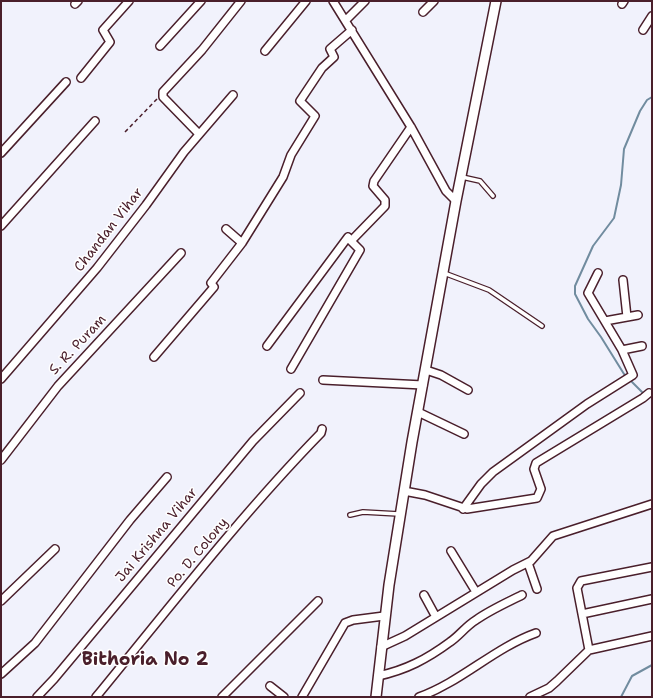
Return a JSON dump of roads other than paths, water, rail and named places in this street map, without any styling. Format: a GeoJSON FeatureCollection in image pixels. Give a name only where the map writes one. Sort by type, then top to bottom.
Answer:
{"type":"FeatureCollection","features":[{"type":"Feature","properties":{"kind":"street"},"geometry":{"type":"LineString","coordinates":[[81,78],[110,42],[103,30],[129,1]]}},
{"type":"Feature","properties":{"kind":"street"},"geometry":{"type":"LineString","coordinates":[[160,46],[201,1]]}},
{"type":"Feature","properties":{"kind":"street"},"geometry":{"type":"LineString","coordinates":[[200,134],[163,97],[163,92],[202,50],[241,1]]}},
{"type":"Feature","properties":{"kind":"street"},"geometry":{"type":"LineString","coordinates":[[265,51],[306,1]]}},
{"type":"Feature","properties":{"kind":"street"},"geometry":{"type":"LineString","coordinates":[[333,1],[411,127],[446,191],[456,201]]}},
{"type":"Feature","properties":{"kind":"street"},"geometry":{"type":"LineString","coordinates":[[346,20],[365,1]]}},
{"type":"Feature","properties":{"kind":"street"},"geometry":{"type":"LineString","coordinates":[[424,12],[434,1]]}},
{"type":"Feature","properties":{"kind":"street"},"geometry":{"type":"LineString","coordinates":[[376,697],[384,616],[400,514],[456,201],[496,1]]}},
{"type":"Feature","properties":{"kind":"street"},"geometry":{"type":"LineString","coordinates":[[643,30],[652,16]]}},
{"type":"Feature","properties":{"kind":"street"},"geometry":{"type":"LineString","coordinates":[[154,357],[214,287],[211,283],[242,243],[283,177],[291,155],[315,116],[300,101],[322,68],[334,57],[330,49],[352,30]]}},
{"type":"Feature","properties":{"kind":"street"},"geometry":{"type":"LineString","coordinates":[[1,153],[66,82]]}},
{"type":"Feature","properties":{"kind":"street","name":"Chandan Vihar"},"geometry":{"type":"LineString","coordinates":[[1,379],[96,268],[200,134],[233,95]]}},
{"type":"Feature","properties":{"kind":"street"},"geometry":{"type":"LineString","coordinates":[[1,226],[95,121]]}},
{"type":"Feature","properties":{"kind":"street"},"geometry":{"type":"LineString","coordinates":[[351,241],[385,206],[385,200],[373,186],[411,127]]}},
{"type":"Feature","properties":{"kind":"street"},"geometry":{"type":"LineString","coordinates":[[226,228],[242,243]]}},
{"type":"Feature","properties":{"kind":"street"},"geometry":{"type":"LineString","coordinates":[[267,346],[348,237],[360,250],[291,369]]}},
{"type":"Feature","properties":{"kind":"street","name":"S. R. Puram"},"geometry":{"type":"LineString","coordinates":[[1,460],[58,386],[181,253]]}},
{"type":"Feature","properties":{"kind":"street"},"geometry":{"type":"LineString","coordinates":[[463,509],[481,484],[493,472],[587,404],[633,376],[622,350],[588,294],[598,273]]}},
{"type":"Feature","properties":{"kind":"street"},"geometry":{"type":"LineString","coordinates":[[623,280],[627,317]]}},
{"type":"Feature","properties":{"kind":"street"},"geometry":{"type":"LineString","coordinates":[[605,321],[638,315]]}},
{"type":"Feature","properties":{"kind":"street"},"geometry":{"type":"LineString","coordinates":[[622,350],[642,346]]}},
{"type":"Feature","properties":{"kind":"street"},"geometry":{"type":"LineString","coordinates":[[426,370],[440,375],[468,390]]}},
{"type":"Feature","properties":{"kind":"street"},"geometry":{"type":"LineString","coordinates":[[322,380],[423,385]]}},
{"type":"Feature","properties":{"kind":"street","name":"Jai Krishna Vihar"},"geometry":{"type":"LineString","coordinates":[[37,697],[54,679],[253,441],[300,393]]}},
{"type":"Feature","properties":{"kind":"street"},"geometry":{"type":"LineString","coordinates":[[404,491],[425,495],[463,509],[537,498],[541,489],[534,469],[536,463],[649,393]]}},
{"type":"Feature","properties":{"kind":"street"},"geometry":{"type":"LineString","coordinates":[[418,412],[464,434]]}},
{"type":"Feature","properties":{"kind":"street","name":"Po. D. Colony"},"geometry":{"type":"LineString","coordinates":[[96,697],[199,571],[299,456],[321,433],[322,429]]}},
{"type":"Feature","properties":{"kind":"street"},"geometry":{"type":"LineString","coordinates":[[1,674],[35,643],[130,520],[167,477]]}},
{"type":"Feature","properties":{"kind":"street"},"geometry":{"type":"LineString","coordinates":[[381,647],[405,636],[476,592],[528,563],[554,536],[652,504]]}},
{"type":"Feature","properties":{"kind":"street"},"geometry":{"type":"LineString","coordinates":[[1,601],[54,549]]}},
{"type":"Feature","properties":{"kind":"street"},"geometry":{"type":"LineString","coordinates":[[451,551],[476,592]]}},
{"type":"Feature","properties":{"kind":"street"},"geometry":{"type":"LineString","coordinates":[[528,563],[537,589]]}},
{"type":"Feature","properties":{"kind":"street"},"geometry":{"type":"LineString","coordinates":[[589,650],[577,588],[581,581],[652,567]]}},
{"type":"Feature","properties":{"kind":"street"},"geometry":{"type":"LineString","coordinates":[[424,595],[436,617]]}},
{"type":"Feature","properties":{"kind":"street"},"geometry":{"type":"LineString","coordinates":[[378,676],[400,671],[421,662],[450,642],[474,621],[492,609],[522,595]]}},
{"type":"Feature","properties":{"kind":"street"},"geometry":{"type":"LineString","coordinates":[[582,614],[652,599]]}},
{"type":"Feature","properties":{"kind":"street"},"geometry":{"type":"LineString","coordinates":[[222,697],[318,601]]}},
{"type":"Feature","properties":{"kind":"street"},"geometry":{"type":"LineString","coordinates":[[302,697],[345,624],[353,620],[384,616]]}},
{"type":"Feature","properties":{"kind":"street"},"geometry":{"type":"LineString","coordinates":[[419,697],[468,672],[516,640],[536,633]]}},
{"type":"Feature","properties":{"kind":"street"},"geometry":{"type":"LineString","coordinates":[[530,697],[553,684],[589,650],[652,636]]}},
{"type":"Feature","properties":{"kind":"street"},"geometry":{"type":"LineString","coordinates":[[270,686],[284,697]]}},
{"type":"Feature","properties":{"kind":"lane"},"geometry":{"type":"LineString","coordinates":[[461,176],[480,182],[493,196]]}},
{"type":"Feature","properties":{"kind":"lane"},"geometry":{"type":"LineString","coordinates":[[443,273],[489,290],[542,326]]}},
{"type":"Feature","properties":{"kind":"lane"},"geometry":{"type":"LineString","coordinates":[[350,515],[363,512],[400,514]]}},
{"type":"Feature","properties":{"kind":"waterway"},"geometry":{"type":"LineString","coordinates":[[644,394],[624,374],[588,319],[575,294],[575,286],[593,246],[614,218],[621,185],[624,149],[640,111],[647,100],[652,97]]}},
{"type":"Feature","properties":{"kind":"waterway"},"geometry":{"type":"LineString","coordinates":[[621,697],[632,676],[652,665]]}},
{"type":"Feature","properties":{"kind":"district","name":"Bithoria No 2"},"geometry":{"type":"Point","coordinates":[145,660]}}]}
